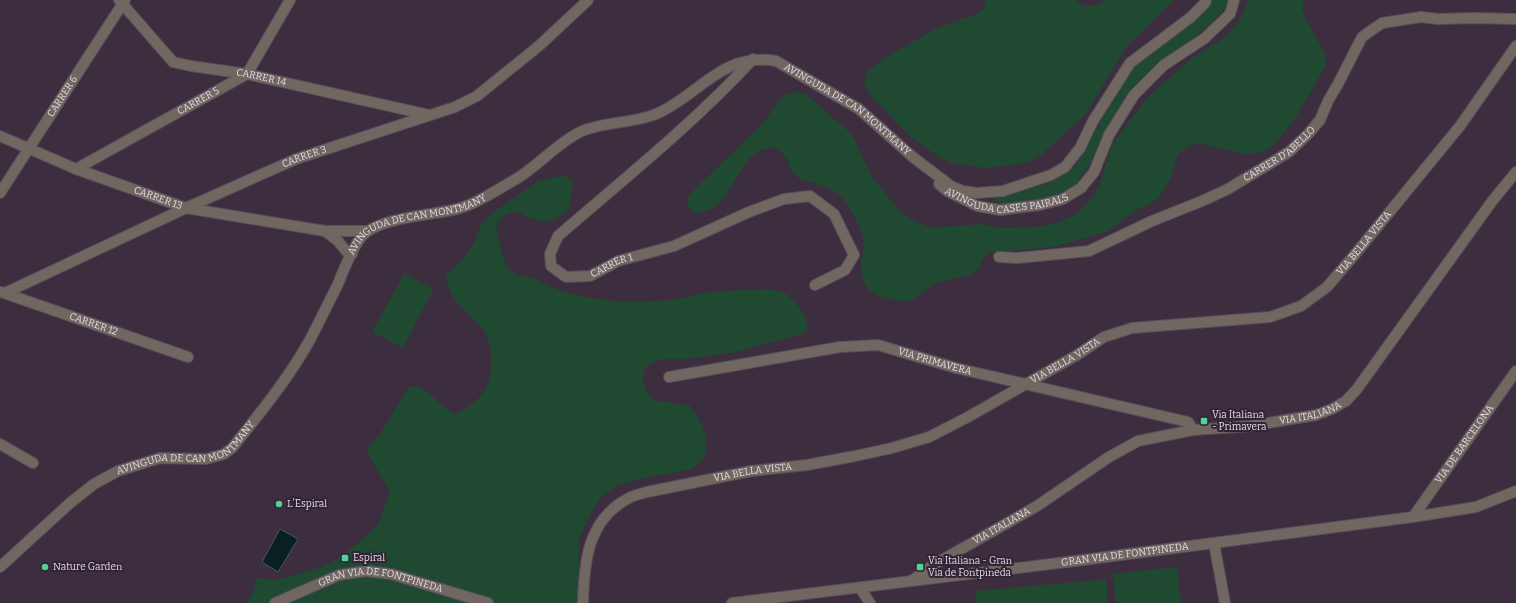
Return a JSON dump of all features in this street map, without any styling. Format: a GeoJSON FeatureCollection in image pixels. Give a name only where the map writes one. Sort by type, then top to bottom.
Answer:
{"type":"FeatureCollection","features":[{"type":"Feature","properties":{"kind":"street"},"geometry":{"type":"LineString","coordinates":[[247,74],[290,0]]}},
{"type":"Feature","properties":{"kind":"street","name":"CARRER 3"},"geometry":{"type":"LineString","coordinates":[[2,292],[296,159],[455,107],[477,96],[540,45],[588,0]]}},
{"type":"Feature","properties":{"kind":"street","name":"AVINGUDA CASES PAIRALS"},"geometry":{"type":"LineString","coordinates":[[914,158],[951,186],[963,191],[976,193],[1003,191],[1051,175],[1064,167],[1073,158],[1080,148],[1093,121],[1130,63],[1191,17],[1205,3],[1206,0]]}},
{"type":"Feature","properties":{"kind":"street","name":"AVINGUDA CASES PAIRALS"},"geometry":{"type":"LineString","coordinates":[[914,158],[928,175],[947,191],[976,206],[1000,210],[1040,205],[1063,199],[1081,188],[1094,172],[1109,135],[1134,95],[1164,65],[1210,33],[1230,14],[1234,0]]}},
{"type":"Feature","properties":{"kind":"street","name":"CARRER 14"},"geometry":{"type":"LineString","coordinates":[[123,1],[173,62],[247,74],[429,115]]}},
{"type":"Feature","properties":{"kind":"street","name":"CARRER 6"},"geometry":{"type":"LineString","coordinates":[[0,193],[123,1]]}},
{"type":"Feature","properties":{"kind":"street","name":"CARRER D'ABELLO"},"geometry":{"type":"LineString","coordinates":[[999,257],[1018,258],[1089,251],[1152,221],[1215,195],[1289,152],[1320,120],[1328,101],[1362,37],[1382,23],[1421,17],[1438,19],[1516,19]]}},
{"type":"Feature","properties":{"kind":"street","name":"VIA BELLA VISTA"},"geometry":{"type":"LineString","coordinates":[[583,603],[587,555],[597,527],[607,514],[617,505],[630,497],[647,492],[751,471],[807,465],[892,448],[929,437],[968,417],[1104,337],[1132,328],[1270,317],[1302,306],[1327,287],[1356,253],[1460,126],[1516,46]]}},
{"type":"Feature","properties":{"kind":"street","name":"AVINGUDA DE CAN MONTMANY"},"geometry":{"type":"LineString","coordinates":[[0,567],[70,503],[94,484],[118,471],[160,458],[206,459],[224,454],[232,448],[294,368],[333,296],[356,245],[368,231],[389,222],[461,208],[519,178],[565,140],[581,132],[600,126],[636,120],[654,115],[665,110],[727,67],[753,59],[763,59],[776,61],[859,109],[914,158]]}},
{"type":"Feature","properties":{"kind":"street","name":"CARRER 1"},"geometry":{"type":"LineString","coordinates":[[753,59],[705,107],[558,236],[550,254],[551,266],[566,277],[590,276],[618,261],[674,246],[756,209],[784,199],[810,196],[834,214],[854,255],[845,270],[815,285]]}},
{"type":"Feature","properties":{"kind":"street","name":"CARRER 5"},"geometry":{"type":"LineString","coordinates":[[76,170],[247,74]]}},
{"type":"Feature","properties":{"kind":"street","name":"CARRER 13"},"geometry":{"type":"LineString","coordinates":[[0,136],[76,170],[186,208],[325,231],[368,231]]}},
{"type":"Feature","properties":{"kind":"street","name":"VIA ITALIANA"},"geometry":{"type":"LineString","coordinates":[[909,582],[933,565],[1037,506],[1123,448],[1138,441],[1193,430],[1250,426],[1316,415],[1332,409],[1346,401],[1357,389],[1493,200],[1516,172]]}},
{"type":"Feature","properties":{"kind":"street"},"geometry":{"type":"LineString","coordinates":[[325,231],[338,241],[346,251],[352,254]]}},
{"type":"Feature","properties":{"kind":"street","name":"CARRER 12"},"geometry":{"type":"LineString","coordinates":[[2,292],[188,357]]}},
{"type":"Feature","properties":{"kind":"street","name":"VIA PRIMAVERA"},"geometry":{"type":"LineString","coordinates":[[669,377],[840,346],[878,345],[956,368],[1027,383],[1188,422],[1193,430]]}},
{"type":"Feature","properties":{"kind":"street","name":"VIA DE BARCELONA"},"geometry":{"type":"LineString","coordinates":[[1413,518],[1516,371]]}},
{"type":"Feature","properties":{"kind":"street"},"geometry":{"type":"LineString","coordinates":[[0,444],[33,464]]}},
{"type":"Feature","properties":{"kind":"street","name":"GRAN VIA DE FONTPINEDA"},"geometry":{"type":"LineString","coordinates":[[732,603],[1413,518],[1476,507],[1516,491]]}},
{"type":"Feature","properties":{"kind":"street"},"geometry":{"type":"LineString","coordinates":[[1214,543],[1225,603]]}},
{"type":"Feature","properties":{"kind":"street","name":"GRAN VIA DE FONTPINEDA"},"geometry":{"type":"LineString","coordinates":[[275,603],[339,575],[366,571],[391,574],[488,603]]}},
{"type":"Feature","properties":{"kind":"street"},"geometry":{"type":"LineString","coordinates":[[860,588],[870,603]]}},
{"type":"Feature","properties":{"kind":"green space"},"geometry":{"type":"Polygon","coordinates":[[[986,0],[1075,0],[1085,6],[1096,5],[1108,0],[1174,0],[1127,46],[1086,114],[1041,155],[1030,161],[1019,164],[986,168],[951,163],[939,157],[912,138],[871,96],[864,84],[866,73],[883,59],[939,27],[974,15],[984,9],[986,0]]]}},
{"type":"Feature","properties":{"kind":"green space"},"geometry":{"type":"Polygon","coordinates":[[[1212,0],[1228,0],[1225,9],[1214,21],[1163,61],[1126,98],[1103,135],[1091,162],[1071,192],[1053,198],[1004,204],[994,201],[995,198],[1000,195],[1046,184],[1075,167],[1114,98],[1133,68],[1203,14],[1212,0]]]}},
{"type":"Feature","properties":{"kind":"green space"},"geometry":{"type":"Polygon","coordinates":[[[1249,0],[1304,0],[1302,9],[1305,17],[1325,54],[1326,65],[1295,119],[1273,146],[1262,152],[1245,154],[1197,143],[1188,146],[1178,154],[1170,179],[1160,196],[1152,203],[1133,212],[1109,231],[1058,246],[988,253],[982,259],[979,269],[972,274],[934,284],[915,298],[904,302],[876,295],[868,289],[863,281],[861,264],[864,246],[863,236],[860,227],[846,202],[840,195],[829,188],[798,178],[790,169],[788,161],[781,151],[773,147],[760,151],[751,156],[720,202],[712,208],[703,212],[692,212],[687,205],[688,197],[695,189],[764,122],[778,102],[785,95],[795,92],[805,94],[847,130],[854,138],[871,175],[898,209],[906,216],[923,225],[932,228],[980,224],[1002,228],[1015,228],[1036,227],[1057,223],[1075,215],[1083,208],[1094,194],[1100,185],[1112,144],[1149,96],[1192,58],[1224,38],[1239,22],[1249,0]]]}},
{"type":"Feature","properties":{"kind":"green space"},"geometry":{"type":"Polygon","coordinates":[[[561,176],[567,177],[573,181],[569,209],[560,217],[551,221],[541,221],[517,211],[505,215],[497,223],[497,232],[503,256],[507,267],[512,271],[564,292],[621,302],[671,300],[714,292],[762,289],[775,290],[787,295],[798,306],[805,317],[807,330],[802,334],[736,352],[689,359],[661,359],[648,365],[642,377],[647,393],[658,401],[689,405],[699,420],[706,438],[704,456],[699,463],[691,469],[644,478],[615,486],[600,498],[579,539],[578,603],[247,603],[253,593],[257,577],[272,580],[280,579],[322,567],[342,557],[378,525],[390,492],[366,450],[380,434],[408,388],[417,386],[424,389],[454,414],[467,409],[483,393],[488,383],[491,371],[489,343],[483,329],[454,298],[448,287],[446,275],[466,255],[474,243],[481,224],[491,214],[538,181],[561,176]]]}},
{"type":"Feature","properties":{"kind":"green space"},"geometry":{"type":"Polygon","coordinates":[[[404,274],[434,288],[403,348],[372,332],[404,274]]]}},
{"type":"Feature","properties":{"kind":"green space"},"geometry":{"type":"Polygon","coordinates":[[[1177,567],[1181,603],[1116,603],[1113,574],[1177,567]]]}},
{"type":"Feature","properties":{"kind":"green space"},"geometry":{"type":"Polygon","coordinates":[[[1106,579],[1108,603],[977,603],[975,591],[1106,579]]]}},
{"type":"Feature","properties":{"kind":"shaded area"},"geometry":{"type":"Polygon","coordinates":[[[280,529],[298,539],[278,572],[262,562],[280,529]]]}},
{"type":"Feature","properties":{"kind":"place","name":"Via Italiana - Primavera"},"geometry":{"type":"Point","coordinates":[1204,421]}},
{"type":"Feature","properties":{"kind":"place","name":"L'Espiral"},"geometry":{"type":"Point","coordinates":[279,504]}},
{"type":"Feature","properties":{"kind":"place","name":"Espiral"},"geometry":{"type":"Point","coordinates":[345,558]}},
{"type":"Feature","properties":{"kind":"place","name":"Nature Garden"},"geometry":{"type":"Point","coordinates":[45,567]}},
{"type":"Feature","properties":{"kind":"place","name":"Via Italiana - Gran Via de Fontpineda"},"geometry":{"type":"Point","coordinates":[920,567]}}]}
